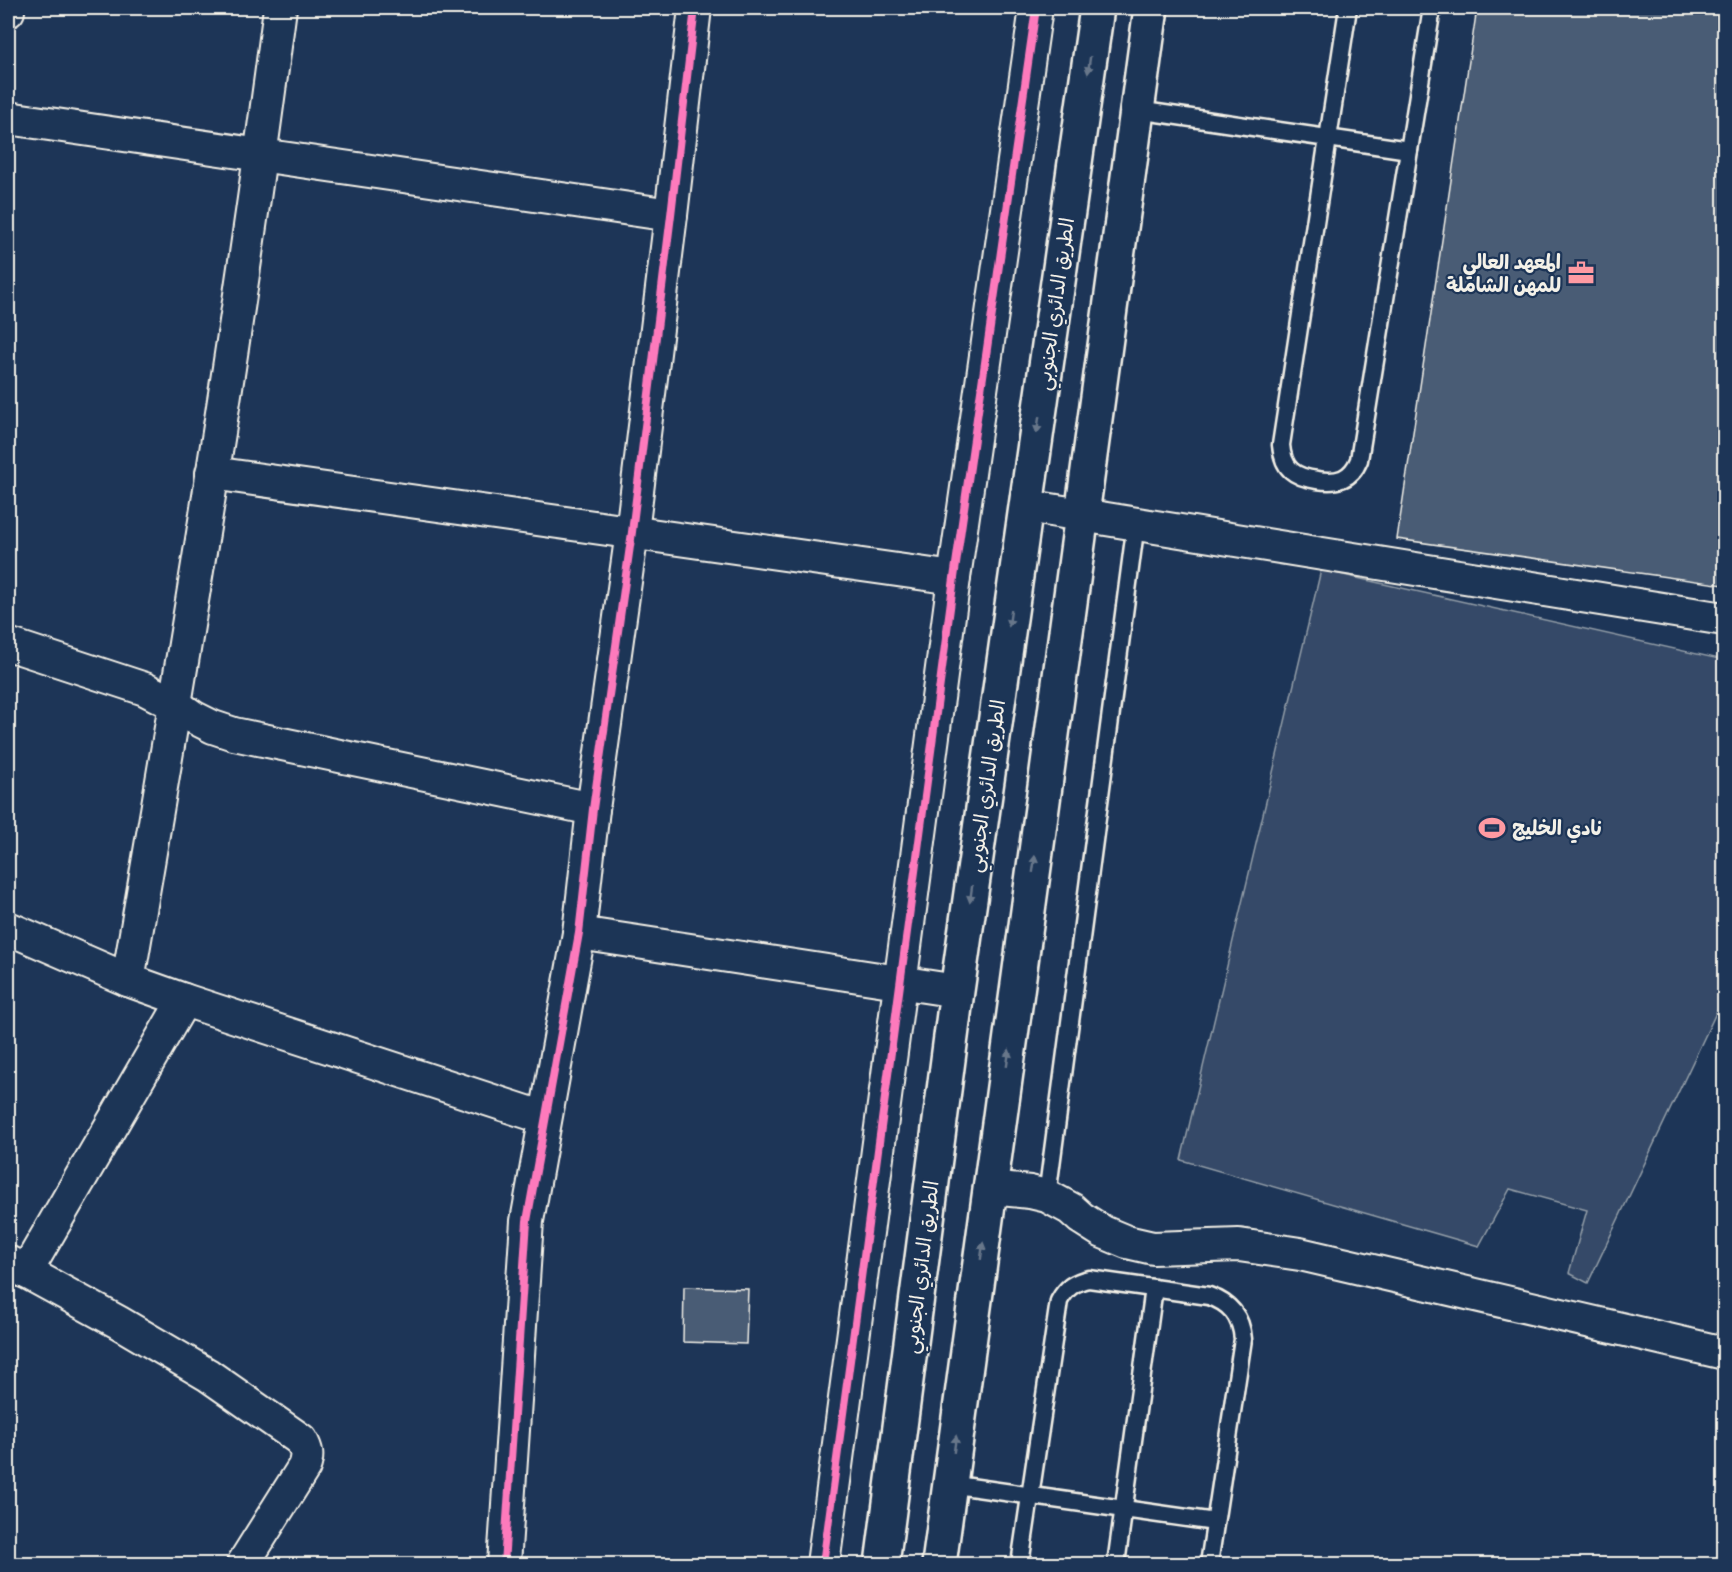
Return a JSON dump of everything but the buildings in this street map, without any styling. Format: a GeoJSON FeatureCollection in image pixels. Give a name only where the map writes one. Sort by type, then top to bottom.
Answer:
{"type":"FeatureCollection","features":[{"type":"Feature","properties":{"kind":"main road","name":"الطريق الدائري الجنوبي"},"geometry":{"type":"LineString","coordinates":[[882,1564],[957,991],[1097,8]]}},
{"type":"Feature","properties":{"kind":"main road"},"geometry":{"type":"LineString","coordinates":[[939,1564],[1150,8]]}},
{"type":"Feature","properties":{"kind":"street"},"geometry":{"type":"LineString","coordinates":[[128,980],[176,705],[261,155],[280,8]]}},
{"type":"Feature","properties":{"kind":"street"},"geometry":{"type":"LineString","coordinates":[[504,1564],[527,1221],[579,933],[593,809],[632,532],[695,8]]}},
{"type":"Feature","properties":{"kind":"street"},"geometry":{"type":"LineString","coordinates":[[823,1564],[954,578],[1036,8]]}},
{"type":"Feature","properties":{"kind":"street"},"geometry":{"type":"LineString","coordinates":[[8,118],[671,215]]}},
{"type":"Feature","properties":{"kind":"street"},"geometry":{"type":"LineString","coordinates":[[212,473],[954,578]]}},
{"type":"Feature","properties":{"kind":"street"},"geometry":{"type":"LineString","coordinates":[[1026,506],[1725,618]]}},
{"type":"Feature","properties":{"kind":"street"},"geometry":{"type":"LineString","coordinates":[[8,644],[129,683],[176,705],[213,727],[234,734],[593,809]]}},
{"type":"Feature","properties":{"kind":"street"},"geometry":{"type":"LineString","coordinates":[[8,928],[128,980],[184,1000],[544,1118]]}},
{"type":"Feature","properties":{"kind":"street"},"geometry":{"type":"LineString","coordinates":[[579,933],[957,991]]}},
{"type":"Feature","properties":{"kind":"street"},"geometry":{"type":"LineString","coordinates":[[184,1000],[17,1267],[118,1322],[208,1375],[302,1440],[307,1458],[304,1467],[243,1564]]}},
{"type":"Feature","properties":{"kind":"street"},"geometry":{"type":"LineString","coordinates":[[990,1188],[1047,1196],[1066,1205],[1103,1232],[1127,1242],[1153,1248],[1239,1245],[1300,1254],[1725,1353]]}},
{"type":"Feature","properties":{"kind":"lane"},"geometry":{"type":"LineString","coordinates":[[1348,8],[1281,445],[1286,465],[1293,473],[1302,478],[1324,481],[1342,480],[1350,476],[1359,460],[1432,8]]}},
{"type":"Feature","properties":{"kind":"lane"},"geometry":{"type":"LineString","coordinates":[[1137,110],[1409,150]]}},
{"type":"Feature","properties":{"kind":"lane"},"geometry":{"type":"LineString","coordinates":[[1047,1196],[1136,524]]}},
{"type":"Feature","properties":{"kind":"lane"},"geometry":{"type":"LineString","coordinates":[[1020,1564],[1057,1310],[1064,1292],[1079,1281],[1089,1279],[1220,1299],[1237,1316],[1242,1327],[1243,1339],[1209,1564]]}},
{"type":"Feature","properties":{"kind":"lane"},"geometry":{"type":"LineString","coordinates":[[1116,1564],[1154,1288]]}},
{"type":"Feature","properties":{"kind":"lane"},"geometry":{"type":"LineString","coordinates":[[950,1485],[1215,1522]]}},
{"type":"Feature","properties":{"kind":"shaded area","name":"نادي الخليج"},"geometry":{"type":"Polygon","coordinates":[[[1321,570],[1724,660],[1724,996],[1588,1283],[1569,1273],[1587,1210],[1510,1189],[1479,1246],[1181,1160],[1321,570]]]}},
{"type":"Feature","properties":{"kind":"cycle path"},"geometry":{"type":"LineString","coordinates":[[504,1564],[527,1221],[579,933],[593,809],[632,532],[695,8]]}},
{"type":"Feature","properties":{"kind":"cycle path"},"geometry":{"type":"LineString","coordinates":[[823,1564],[954,578],[1036,8]]}},
{"type":"Feature","properties":{"kind":"place","name":"المعهد العالي للمهن الشاملة"},"geometry":{"type":"Point","coordinates":[1581,273]}},
{"type":"Feature","properties":{"kind":"place","name":"نادي الخليج"},"geometry":{"type":"Point","coordinates":[1492,828]}}]}
